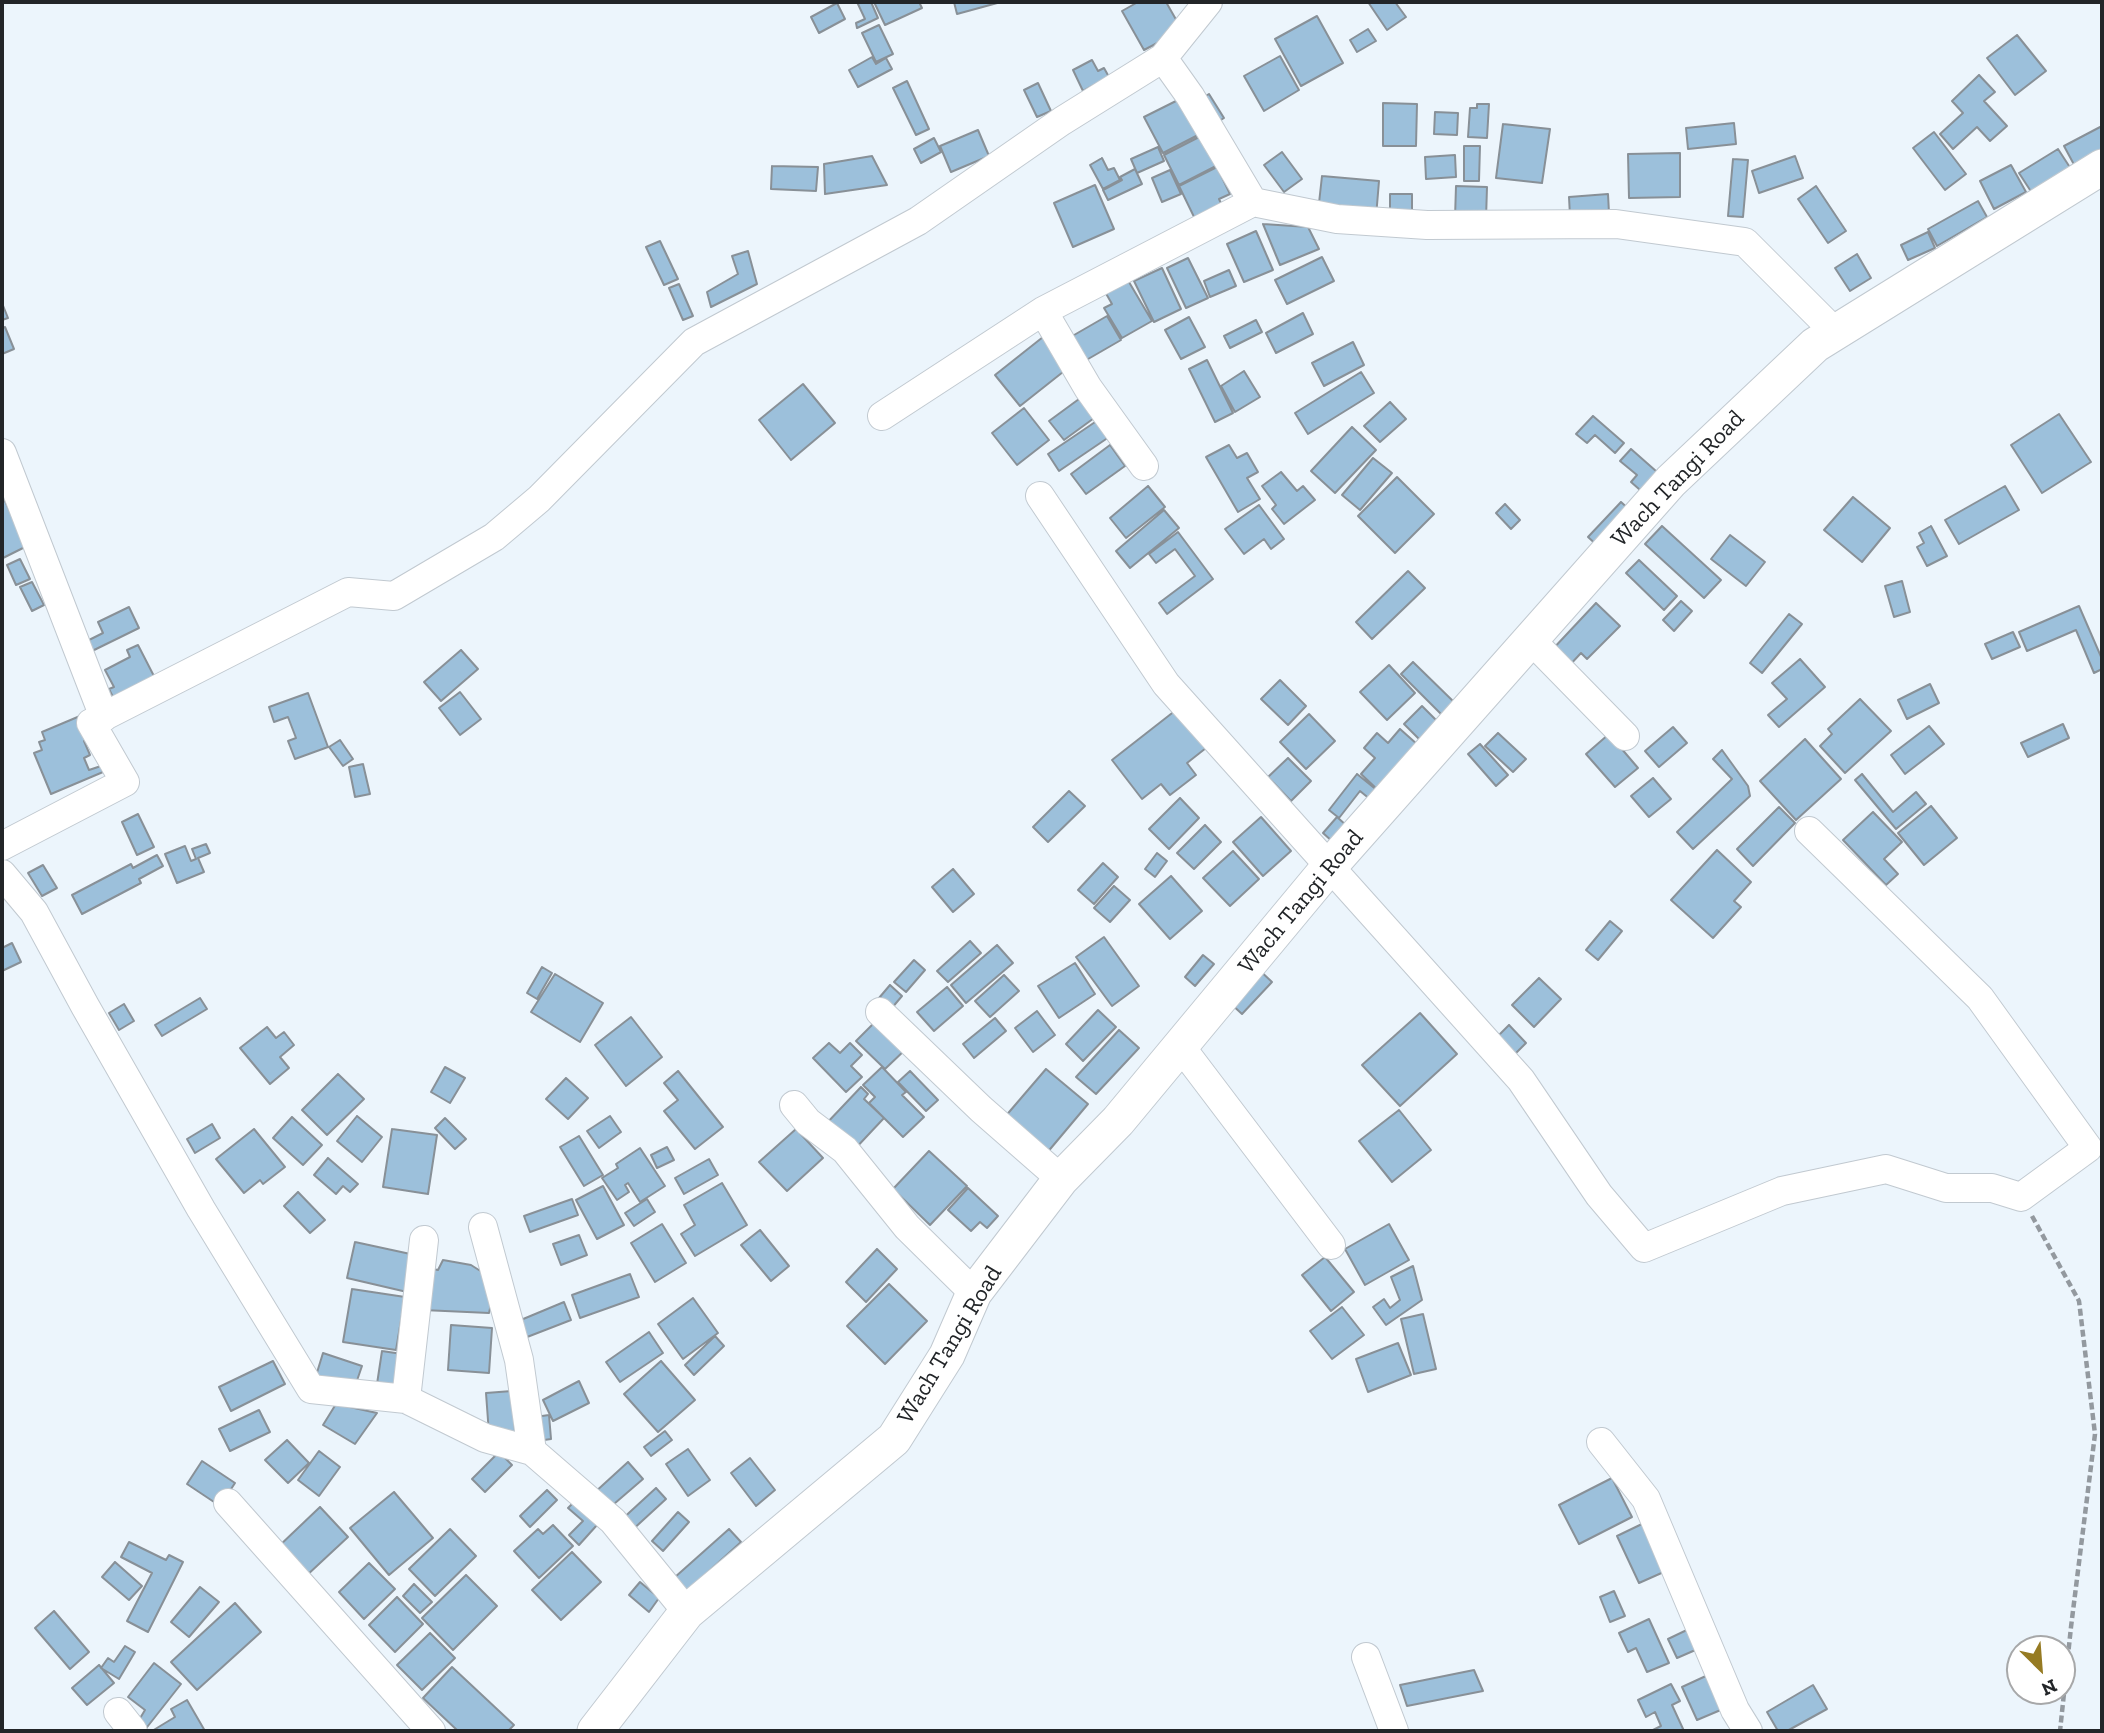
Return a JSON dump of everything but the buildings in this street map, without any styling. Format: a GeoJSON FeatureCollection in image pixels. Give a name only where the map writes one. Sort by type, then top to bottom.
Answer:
{"type":"FeatureCollection","features":[{"type":"Feature","properties":{"kind":"main road","name":"Wach Tangi Road"},"geometry":{"type":"LineString","coordinates":[[604,1727],[687,1612],[894,1439],[947,1355],[974,1293],[1061,1179],[1118,1121],[1329,867],[1671,481],[1815,345],[2102,167]]}},
{"type":"Feature","properties":{"kind":"street"},"geometry":{"type":"LineString","coordinates":[[2,846],[125,782],[91,723],[348,592],[394,596],[494,537],[539,499],[694,342],[918,221],[1062,121],[1163,58],[1208,2]]}},
{"type":"Feature","properties":{"kind":"street"},"geometry":{"type":"LineString","coordinates":[[1163,58],[1190,96],[1253,202]]}},
{"type":"Feature","properties":{"kind":"street"},"geometry":{"type":"LineString","coordinates":[[881,416],[1043,311],[1253,202],[1337,219],[1427,225],[1616,224],[1745,242],[1835,332]]}},
{"type":"Feature","properties":{"kind":"street"},"geometry":{"type":"LineString","coordinates":[[1043,311],[1088,388],[1144,466]]}},
{"type":"Feature","properties":{"kind":"street"},"geometry":{"type":"LineString","coordinates":[[2,453],[104,717]]}},
{"type":"Feature","properties":{"kind":"street"},"geometry":{"type":"LineString","coordinates":[[1040,496],[1166,684],[1521,1080],[1600,1195],[1644,1248],[1782,1191],[1886,1169],[1946,1188],[1992,1188],[2021,1197],[2088,1148],[1980,998],[1809,831]]}},
{"type":"Feature","properties":{"kind":"street"},"geometry":{"type":"LineString","coordinates":[[1530,639],[1625,736]]}},
{"type":"Feature","properties":{"kind":"street"},"geometry":{"type":"LineString","coordinates":[[2,874],[34,912],[201,1209],[311,1389],[406,1399],[485,1438],[532,1451],[612,1521],[687,1612]]}},
{"type":"Feature","properties":{"kind":"street"},"geometry":{"type":"LineString","coordinates":[[880,1012],[981,1109],[1061,1179]]}},
{"type":"Feature","properties":{"kind":"street"},"geometry":{"type":"LineString","coordinates":[[1181,1047],[1331,1245]]}},
{"type":"Feature","properties":{"kind":"street"},"geometry":{"type":"LineString","coordinates":[[794,1105],[808,1122],[845,1150],[907,1227],[974,1293]]}},
{"type":"Feature","properties":{"kind":"street"},"geometry":{"type":"LineString","coordinates":[[483,1227],[519,1360],[532,1451]]}},
{"type":"Feature","properties":{"kind":"street"},"geometry":{"type":"LineString","coordinates":[[406,1399],[424,1240]]}},
{"type":"Feature","properties":{"kind":"street"},"geometry":{"type":"LineString","coordinates":[[1601,1442],[1646,1499],[1735,1710],[1748,1731]]}},
{"type":"Feature","properties":{"kind":"street"},"geometry":{"type":"LineString","coordinates":[[228,1503],[430,1731]]}},
{"type":"Feature","properties":{"kind":"street"},"geometry":{"type":"LineString","coordinates":[[1366,1657],[1394,1731]]}},
{"type":"Feature","properties":{"kind":"path"},"geometry":{"type":"LineString","coordinates":[[2021,1197],[2079,1301],[2095,1434],[2070,1627],[2060,1731]]}}]}
